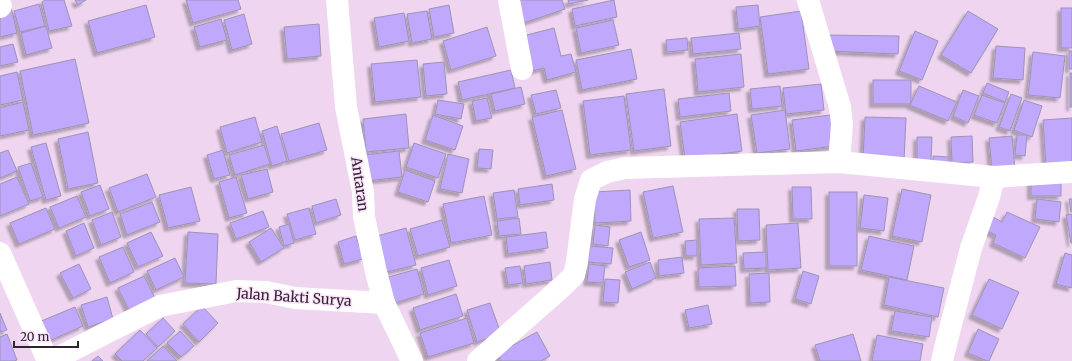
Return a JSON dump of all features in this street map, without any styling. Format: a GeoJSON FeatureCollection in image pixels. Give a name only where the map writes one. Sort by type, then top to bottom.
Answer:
{"type":"FeatureCollection","features":[{"type":"Feature","properties":{"kind":"street","name":"Antaran"},"geometry":{"type":"LineString","coordinates":[[337,0],[346,107],[363,192],[364,217],[384,303],[412,361]]}},
{"type":"Feature","properties":{"kind":"street"},"geometry":{"type":"LineString","coordinates":[[509,0],[522,69]]}},
{"type":"Feature","properties":{"kind":"street"},"geometry":{"type":"LineString","coordinates":[[808,0],[840,107],[842,125],[839,162]]}},
{"type":"Feature","properties":{"kind":"street"},"geometry":{"type":"LineString","coordinates":[[478,361],[564,285],[574,274],[577,262],[584,199],[591,180],[607,172],[625,168],[839,162],[994,176],[1072,172]]}},
{"type":"Feature","properties":{"kind":"street"},"geometry":{"type":"LineString","coordinates":[[942,361],[971,248],[989,197],[994,176]]}},
{"type":"Feature","properties":{"kind":"street"},"geometry":{"type":"LineString","coordinates":[[0,253],[50,361]]}},
{"type":"Feature","properties":{"kind":"street","name":"Jalan Bakti Surya"},"geometry":{"type":"LineString","coordinates":[[50,361],[160,306],[236,291],[266,292],[295,298],[384,303]]}},
{"type":"Feature","properties":{"kind":"building"},"geometry":{"type":"Polygon","coordinates":[[[45,0],[64,0],[72,26],[49,31],[42,2],[45,0]]]}},
{"type":"Feature","properties":{"kind":"building"},"geometry":{"type":"Polygon","coordinates":[[[75,0],[86,0],[78,5],[75,0]]]}},
{"type":"Feature","properties":{"kind":"building"},"geometry":{"type":"Polygon","coordinates":[[[186,0],[238,0],[241,9],[193,23],[186,0]]]}},
{"type":"Feature","properties":{"kind":"building"},"geometry":{"type":"Polygon","coordinates":[[[509,0],[562,0],[565,9],[518,25],[509,0]]]}},
{"type":"Feature","properties":{"kind":"building"},"geometry":{"type":"Polygon","coordinates":[[[568,0],[588,0],[569,4],[568,0]]]}},
{"type":"Feature","properties":{"kind":"building"},"geometry":{"type":"Polygon","coordinates":[[[614,0],[617,17],[575,26],[572,9],[614,0]]]}},
{"type":"Feature","properties":{"kind":"building"},"geometry":{"type":"Polygon","coordinates":[[[39,4],[45,26],[20,32],[14,11],[39,4]]]}},
{"type":"Feature","properties":{"kind":"building"},"geometry":{"type":"Polygon","coordinates":[[[146,5],[155,37],[97,53],[88,21],[146,5]]]}},
{"type":"Feature","properties":{"kind":"building"},"geometry":{"type":"Polygon","coordinates":[[[449,5],[454,33],[434,37],[429,9],[449,5]]]}},
{"type":"Feature","properties":{"kind":"building"},"geometry":{"type":"Polygon","coordinates":[[[758,5],[760,26],[738,29],[736,7],[758,5]]]}},
{"type":"Feature","properties":{"kind":"building"},"geometry":{"type":"Polygon","coordinates":[[[11,7],[17,33],[0,37],[0,10],[11,7]]]}},
{"type":"Feature","properties":{"kind":"building"},"geometry":{"type":"Polygon","coordinates":[[[1061,8],[1072,8],[1072,48],[1061,48],[1061,8]]]}},
{"type":"Feature","properties":{"kind":"building"},"geometry":{"type":"Polygon","coordinates":[[[427,11],[432,39],[412,43],[407,14],[427,11]]]}},
{"type":"Feature","properties":{"kind":"building"},"geometry":{"type":"Polygon","coordinates":[[[801,11],[809,69],[768,74],[760,17],[801,11]]]}},
{"type":"Feature","properties":{"kind":"building"},"geometry":{"type":"Polygon","coordinates":[[[968,11],[998,29],[971,73],[941,55],[968,11]]]}},
{"type":"Feature","properties":{"kind":"building"},"geometry":{"type":"Polygon","coordinates":[[[404,13],[409,41],[379,47],[374,18],[404,13]]]}},
{"type":"Feature","properties":{"kind":"building"},"geometry":{"type":"Polygon","coordinates":[[[244,14],[252,44],[232,50],[224,20],[244,14]]]}},
{"type":"Feature","properties":{"kind":"building"},"geometry":{"type":"Polygon","coordinates":[[[221,19],[227,40],[200,47],[194,27],[221,19]]]}},
{"type":"Feature","properties":{"kind":"building"},"geometry":{"type":"Polygon","coordinates":[[[613,20],[619,45],[581,53],[576,28],[613,20]]]}},
{"type":"Feature","properties":{"kind":"building"},"geometry":{"type":"Polygon","coordinates":[[[319,24],[321,56],[287,59],[284,27],[319,24]]]}},
{"type":"Feature","properties":{"kind":"building"},"geometry":{"type":"Polygon","coordinates":[[[46,26],[52,48],[26,55],[21,33],[46,26]]]}},
{"type":"Feature","properties":{"kind":"building"},"geometry":{"type":"Polygon","coordinates":[[[487,27],[496,56],[451,70],[443,41],[487,27]]]}},
{"type":"Feature","properties":{"kind":"building"},"geometry":{"type":"Polygon","coordinates":[[[554,28],[561,56],[571,54],[576,72],[547,80],[544,68],[528,72],[519,37],[554,28]]]}},
{"type":"Feature","properties":{"kind":"building"},"geometry":{"type":"Polygon","coordinates":[[[915,31],[938,41],[922,80],[899,71],[915,31]]]}},
{"type":"Feature","properties":{"kind":"building"},"geometry":{"type":"Polygon","coordinates":[[[739,33],[741,49],[693,54],[691,38],[739,33]]]}},
{"type":"Feature","properties":{"kind":"building"},"geometry":{"type":"Polygon","coordinates":[[[829,35],[899,36],[898,54],[828,51],[829,35]]]}},
{"type":"Feature","properties":{"kind":"building"},"geometry":{"type":"Polygon","coordinates":[[[687,38],[688,50],[667,52],[666,40],[687,38]]]}},
{"type":"Feature","properties":{"kind":"building"},"geometry":{"type":"Polygon","coordinates":[[[13,44],[18,62],[0,66],[0,47],[13,44]]]}},
{"type":"Feature","properties":{"kind":"building"},"geometry":{"type":"Polygon","coordinates":[[[996,46],[1025,48],[1023,80],[993,78],[996,46]]]}},
{"type":"Feature","properties":{"kind":"building"},"geometry":{"type":"Polygon","coordinates":[[[631,49],[637,79],[582,90],[576,60],[631,49]]]}},
{"type":"Feature","properties":{"kind":"building"},"geometry":{"type":"Polygon","coordinates":[[[1069,51],[1072,51],[1072,69],[1069,69],[1069,51]]]}},
{"type":"Feature","properties":{"kind":"building"},"geometry":{"type":"Polygon","coordinates":[[[1033,52],[1065,56],[1060,98],[1028,95],[1033,52]]]}},
{"type":"Feature","properties":{"kind":"building"},"geometry":{"type":"Polygon","coordinates":[[[741,54],[744,87],[698,92],[695,59],[741,54]]]}},
{"type":"Feature","properties":{"kind":"building"},"geometry":{"type":"Polygon","coordinates":[[[75,59],[89,123],[33,135],[20,71],[75,59]]]}},
{"type":"Feature","properties":{"kind":"building"},"geometry":{"type":"Polygon","coordinates":[[[417,60],[421,97],[375,102],[371,64],[417,60]]]}},
{"type":"Feature","properties":{"kind":"building"},"geometry":{"type":"Polygon","coordinates":[[[444,62],[447,94],[426,96],[423,64],[444,62]]]}},
{"type":"Feature","properties":{"kind":"building"},"geometry":{"type":"Polygon","coordinates":[[[511,70],[515,88],[462,100],[458,82],[511,70]]]}},
{"type":"Feature","properties":{"kind":"building"},"geometry":{"type":"Polygon","coordinates":[[[17,72],[23,100],[0,105],[0,76],[17,72]]]}},
{"type":"Feature","properties":{"kind":"building"},"geometry":{"type":"Polygon","coordinates":[[[1070,73],[1072,73],[1072,107],[1070,107],[1070,73]]]}},
{"type":"Feature","properties":{"kind":"building"},"geometry":{"type":"Polygon","coordinates":[[[873,80],[911,80],[911,104],[873,104],[873,80]]]}},
{"type":"Feature","properties":{"kind":"building"},"geometry":{"type":"Polygon","coordinates":[[[987,83],[1009,92],[1005,102],[983,93],[987,83]]]}},
{"type":"Feature","properties":{"kind":"building"},"geometry":{"type":"Polygon","coordinates":[[[821,84],[824,110],[786,114],[783,88],[821,84]]]}},
{"type":"Feature","properties":{"kind":"building"},"geometry":{"type":"Polygon","coordinates":[[[780,86],[782,106],[752,109],[750,89],[780,86]]]}},
{"type":"Feature","properties":{"kind":"building"},"geometry":{"type":"Polygon","coordinates":[[[919,86],[957,102],[948,121],[910,105],[919,86]]]}},
{"type":"Feature","properties":{"kind":"building"},"geometry":{"type":"Polygon","coordinates":[[[521,87],[525,104],[495,111],[491,94],[521,87]]]}},
{"type":"Feature","properties":{"kind":"building"},"geometry":{"type":"Polygon","coordinates":[[[664,89],[671,146],[634,151],[626,94],[664,89]]]}},
{"type":"Feature","properties":{"kind":"building"},"geometry":{"type":"Polygon","coordinates":[[[556,90],[561,108],[536,114],[531,95],[556,90]]]}},
{"type":"Feature","properties":{"kind":"building"},"geometry":{"type":"Polygon","coordinates":[[[963,90],[979,96],[968,123],[953,116],[963,90]]]}},
{"type":"Feature","properties":{"kind":"building"},"geometry":{"type":"Polygon","coordinates":[[[729,93],[731,111],[680,117],[678,99],[729,93]]]}},
{"type":"Feature","properties":{"kind":"building"},"geometry":{"type":"Polygon","coordinates":[[[1011,94],[1022,98],[1010,131],[999,127],[1011,94]]]}},
{"type":"Feature","properties":{"kind":"building"},"geometry":{"type":"Polygon","coordinates":[[[982,95],[1005,103],[997,123],[974,115],[982,95]]]}},
{"type":"Feature","properties":{"kind":"building"},"geometry":{"type":"Polygon","coordinates":[[[624,96],[631,150],[590,155],[583,101],[624,96]]]}},
{"type":"Feature","properties":{"kind":"building"},"geometry":{"type":"Polygon","coordinates":[[[487,98],[492,118],[476,121],[472,101],[487,98]]]}},
{"type":"Feature","properties":{"kind":"building"},"geometry":{"type":"Polygon","coordinates":[[[438,100],[464,104],[461,119],[435,114],[438,100]]]}},
{"type":"Feature","properties":{"kind":"building"},"geometry":{"type":"Polygon","coordinates":[[[1024,100],[1042,106],[1032,137],[1014,130],[1024,100]]]}},
{"type":"Feature","properties":{"kind":"building"},"geometry":{"type":"Polygon","coordinates":[[[23,102],[29,130],[0,136],[0,108],[23,102]]]}},
{"type":"Feature","properties":{"kind":"building"},"geometry":{"type":"Polygon","coordinates":[[[562,110],[576,169],[546,176],[532,117],[562,110]]]}},
{"type":"Feature","properties":{"kind":"building"},"geometry":{"type":"Polygon","coordinates":[[[785,110],[790,149],[757,153],[751,115],[785,110]]]}},
{"type":"Feature","properties":{"kind":"building"},"geometry":{"type":"Polygon","coordinates":[[[406,114],[409,148],[366,152],[363,119],[406,114]]]}},
{"type":"Feature","properties":{"kind":"building"},"geometry":{"type":"Polygon","coordinates":[[[737,114],[742,151],[685,159],[680,122],[737,114]]]}},
{"type":"Feature","properties":{"kind":"building"},"geometry":{"type":"Polygon","coordinates":[[[433,115],[463,126],[455,150],[425,140],[433,115]]]}},
{"type":"Feature","properties":{"kind":"building"},"geometry":{"type":"Polygon","coordinates":[[[830,115],[834,146],[796,151],[792,120],[830,115]]]}},
{"type":"Feature","properties":{"kind":"building"},"geometry":{"type":"Polygon","coordinates":[[[255,117],[262,142],[227,153],[220,127],[255,117]]]}},
{"type":"Feature","properties":{"kind":"building"},"geometry":{"type":"Polygon","coordinates":[[[865,117],[906,118],[904,161],[863,159],[865,117]]]}},
{"type":"Feature","properties":{"kind":"building"},"geometry":{"type":"Polygon","coordinates":[[[1072,118],[1072,166],[1046,168],[1043,120],[1072,118]]]}},
{"type":"Feature","properties":{"kind":"building"},"geometry":{"type":"Polygon","coordinates":[[[319,123],[327,150],[289,161],[281,134],[319,123]]]}},
{"type":"Feature","properties":{"kind":"building"},"geometry":{"type":"Polygon","coordinates":[[[277,126],[287,161],[272,166],[262,131],[277,126]]]}},
{"type":"Feature","properties":{"kind":"building"},"geometry":{"type":"Polygon","coordinates":[[[88,132],[98,183],[68,189],[58,139],[88,132]]]}},
{"type":"Feature","properties":{"kind":"building"},"geometry":{"type":"Polygon","coordinates":[[[1017,135],[1027,135],[1025,156],[1015,155],[1017,135]]]}},
{"type":"Feature","properties":{"kind":"building"},"geometry":{"type":"Polygon","coordinates":[[[972,136],[973,162],[952,163],[951,137],[972,136]]]}},
{"type":"Feature","properties":{"kind":"building"},"geometry":{"type":"Polygon","coordinates":[[[1012,136],[1015,169],[992,170],[989,138],[1012,136]]]}},
{"type":"Feature","properties":{"kind":"building"},"geometry":{"type":"Polygon","coordinates":[[[917,137],[932,137],[931,161],[917,161],[917,137]]]}},
{"type":"Feature","properties":{"kind":"building"},"geometry":{"type":"Polygon","coordinates":[[[46,143],[61,196],[46,200],[31,147],[46,143]]]}},
{"type":"Feature","properties":{"kind":"building"},"geometry":{"type":"Polygon","coordinates":[[[414,143],[446,154],[438,178],[406,167],[414,143]]]}},
{"type":"Feature","properties":{"kind":"building"},"geometry":{"type":"Polygon","coordinates":[[[264,145],[270,164],[235,175],[229,155],[264,145]]]}},
{"type":"Feature","properties":{"kind":"building"},"geometry":{"type":"Polygon","coordinates":[[[479,149],[493,150],[491,169],[477,168],[479,149]]]}},
{"type":"Feature","properties":{"kind":"building"},"geometry":{"type":"Polygon","coordinates":[[[8,150],[17,171],[0,178],[0,153],[8,150]]]}},
{"type":"Feature","properties":{"kind":"building"},"geometry":{"type":"Polygon","coordinates":[[[223,150],[230,175],[214,179],[207,155],[223,150]]]}},
{"type":"Feature","properties":{"kind":"building"},"geometry":{"type":"Polygon","coordinates":[[[399,151],[402,177],[366,181],[364,155],[399,151]]]}},
{"type":"Feature","properties":{"kind":"building"},"geometry":{"type":"Polygon","coordinates":[[[448,154],[469,159],[462,193],[440,189],[448,154]]]}},
{"type":"Feature","properties":{"kind":"building"},"geometry":{"type":"Polygon","coordinates":[[[933,156],[949,157],[949,169],[933,168],[933,156]]]}},
{"type":"Feature","properties":{"kind":"building"},"geometry":{"type":"Polygon","coordinates":[[[31,163],[43,197],[30,201],[18,167],[31,163]]]}},
{"type":"Feature","properties":{"kind":"building"},"geometry":{"type":"Polygon","coordinates":[[[267,169],[273,192],[248,199],[241,175],[267,169]]]}},
{"type":"Feature","properties":{"kind":"building"},"geometry":{"type":"Polygon","coordinates":[[[405,170],[435,181],[428,202],[398,192],[405,170]]]}},
{"type":"Feature","properties":{"kind":"building"},"geometry":{"type":"Polygon","coordinates":[[[147,174],[156,197],[118,212],[109,188],[147,174]]]}},
{"type":"Feature","properties":{"kind":"building"},"geometry":{"type":"Polygon","coordinates":[[[17,177],[29,204],[0,216],[0,184],[17,177]]]}},
{"type":"Feature","properties":{"kind":"building"},"geometry":{"type":"Polygon","coordinates":[[[236,177],[247,213],[229,218],[219,182],[236,177]]]}},
{"type":"Feature","properties":{"kind":"building"},"geometry":{"type":"Polygon","coordinates":[[[1031,181],[1061,181],[1061,196],[1031,196],[1031,181]]]}},
{"type":"Feature","properties":{"kind":"building"},"geometry":{"type":"Polygon","coordinates":[[[552,184],[554,200],[520,205],[518,189],[552,184]]]}},
{"type":"Feature","properties":{"kind":"building"},"geometry":{"type":"Polygon","coordinates":[[[100,185],[109,209],[90,216],[81,192],[100,185]]]}},
{"type":"Feature","properties":{"kind":"building"},"geometry":{"type":"Polygon","coordinates":[[[673,186],[683,232],[653,238],[643,192],[673,186]]]}},
{"type":"Feature","properties":{"kind":"building"},"geometry":{"type":"Polygon","coordinates":[[[191,187],[200,221],[168,228],[159,195],[191,187]]]}},
{"type":"Feature","properties":{"kind":"building"},"geometry":{"type":"Polygon","coordinates":[[[792,187],[811,187],[812,219],[793,219],[792,187]]]}},
{"type":"Feature","properties":{"kind":"building"},"geometry":{"type":"Polygon","coordinates":[[[902,189],[931,195],[922,242],[892,236],[902,189]]]}},
{"type":"Feature","properties":{"kind":"building"},"geometry":{"type":"Polygon","coordinates":[[[514,190],[518,217],[497,219],[493,193],[514,190]]]}},
{"type":"Feature","properties":{"kind":"building"},"geometry":{"type":"Polygon","coordinates":[[[630,190],[631,221],[595,223],[594,192],[630,190]]]}},
{"type":"Feature","properties":{"kind":"building"},"geometry":{"type":"Polygon","coordinates":[[[829,192],[857,192],[857,266],[829,266],[829,192]]]}},
{"type":"Feature","properties":{"kind":"building"},"geometry":{"type":"Polygon","coordinates":[[[864,195],[888,198],[884,231],[860,228],[864,195]]]}},
{"type":"Feature","properties":{"kind":"building"},"geometry":{"type":"Polygon","coordinates":[[[77,196],[86,217],[59,228],[50,207],[77,196]]]}},
{"type":"Feature","properties":{"kind":"building"},"geometry":{"type":"Polygon","coordinates":[[[484,196],[492,235],[451,243],[443,204],[484,196]]]}},
{"type":"Feature","properties":{"kind":"building"},"geometry":{"type":"Polygon","coordinates":[[[336,199],[341,215],[316,223],[312,206],[336,199]]]}},
{"type":"Feature","properties":{"kind":"building"},"geometry":{"type":"Polygon","coordinates":[[[1037,199],[1061,202],[1059,222],[1035,219],[1037,199]]]}},
{"type":"Feature","properties":{"kind":"building"},"geometry":{"type":"Polygon","coordinates":[[[1069,199],[1072,199],[1072,212],[1071,212],[1069,199]]]}},
{"type":"Feature","properties":{"kind":"building"},"geometry":{"type":"Polygon","coordinates":[[[152,202],[160,222],[127,235],[120,214],[152,202]]]}},
{"type":"Feature","properties":{"kind":"building"},"geometry":{"type":"Polygon","coordinates":[[[46,208],[55,229],[19,244],[10,223],[46,208]]]}},
{"type":"Feature","properties":{"kind":"building"},"geometry":{"type":"Polygon","coordinates":[[[309,208],[316,234],[295,240],[287,214],[309,208]]]}},
{"type":"Feature","properties":{"kind":"building"},"geometry":{"type":"Polygon","coordinates":[[[737,209],[759,209],[760,240],[738,241],[737,209]]]}},
{"type":"Feature","properties":{"kind":"building"},"geometry":{"type":"Polygon","coordinates":[[[263,211],[269,227],[236,239],[230,223],[263,211]]]}},
{"type":"Feature","properties":{"kind":"building"},"geometry":{"type":"Polygon","coordinates":[[[112,212],[121,237],[101,245],[92,220],[112,212]]]}},
{"type":"Feature","properties":{"kind":"building"},"geometry":{"type":"Polygon","coordinates":[[[1007,212],[1040,227],[1025,258],[993,243],[996,235],[987,231],[993,217],[1002,222],[1007,212]]]}},
{"type":"Feature","properties":{"kind":"building"},"geometry":{"type":"Polygon","coordinates":[[[1072,214],[1072,243],[1071,243],[1066,215],[1072,214]]]}},
{"type":"Feature","properties":{"kind":"building"},"geometry":{"type":"Polygon","coordinates":[[[519,218],[521,234],[499,236],[497,221],[519,218]]]}},
{"type":"Feature","properties":{"kind":"building"},"geometry":{"type":"Polygon","coordinates":[[[734,218],[737,263],[701,265],[699,219],[734,218]]]}},
{"type":"Feature","properties":{"kind":"building"},"geometry":{"type":"Polygon","coordinates":[[[442,220],[450,247],[418,256],[410,229],[442,220]]]}},
{"type":"Feature","properties":{"kind":"building"},"geometry":{"type":"Polygon","coordinates":[[[84,223],[94,248],[76,256],[66,231],[84,223]]]}},
{"type":"Feature","properties":{"kind":"building"},"geometry":{"type":"Polygon","coordinates":[[[798,223],[801,268],[768,270],[766,225],[798,223]]]}},
{"type":"Feature","properties":{"kind":"building"},"geometry":{"type":"Polygon","coordinates":[[[289,224],[294,243],[284,246],[279,227],[289,224]]]}},
{"type":"Feature","properties":{"kind":"building"},"geometry":{"type":"Polygon","coordinates":[[[595,225],[610,227],[608,246],[593,244],[595,225]]]}},
{"type":"Feature","properties":{"kind":"building"},"geometry":{"type":"Polygon","coordinates":[[[271,228],[284,248],[261,262],[249,242],[271,228]]]}},
{"type":"Feature","properties":{"kind":"building"},"geometry":{"type":"Polygon","coordinates":[[[406,228],[416,265],[387,272],[377,236],[406,228]]]}},
{"type":"Feature","properties":{"kind":"building"},"geometry":{"type":"Polygon","coordinates":[[[151,232],[163,256],[138,267],[127,243],[151,232]]]}},
{"type":"Feature","properties":{"kind":"building"},"geometry":{"type":"Polygon","coordinates":[[[188,232],[218,234],[216,284],[185,283],[188,232]]]}},
{"type":"Feature","properties":{"kind":"building"},"geometry":{"type":"Polygon","coordinates":[[[546,232],[548,248],[508,254],[506,237],[546,232]]]}},
{"type":"Feature","properties":{"kind":"building"},"geometry":{"type":"Polygon","coordinates":[[[641,232],[650,260],[629,267],[619,240],[641,232]]]}},
{"type":"Feature","properties":{"kind":"building"},"geometry":{"type":"Polygon","coordinates":[[[356,236],[363,259],[344,264],[338,242],[356,236]]]}},
{"type":"Feature","properties":{"kind":"building"},"geometry":{"type":"Polygon","coordinates":[[[869,236],[914,246],[907,280],[861,270],[869,236]]]}},
{"type":"Feature","properties":{"kind":"building"},"geometry":{"type":"Polygon","coordinates":[[[697,240],[697,256],[686,256],[685,241],[697,240]]]}},
{"type":"Feature","properties":{"kind":"building"},"geometry":{"type":"Polygon","coordinates":[[[590,246],[613,248],[611,264],[588,262],[590,246]]]}},
{"type":"Feature","properties":{"kind":"building"},"geometry":{"type":"Polygon","coordinates":[[[123,247],[134,272],[110,283],[99,257],[123,247]]]}},
{"type":"Feature","properties":{"kind":"building"},"geometry":{"type":"Polygon","coordinates":[[[766,252],[766,268],[744,269],[743,253],[766,252]]]}},
{"type":"Feature","properties":{"kind":"building"},"geometry":{"type":"Polygon","coordinates":[[[1065,253],[1072,255],[1072,288],[1056,284],[1065,253]]]}},
{"type":"Feature","properties":{"kind":"building"},"geometry":{"type":"Polygon","coordinates":[[[682,257],[684,273],[659,276],[658,260],[682,257]]]}},
{"type":"Feature","properties":{"kind":"building"},"geometry":{"type":"Polygon","coordinates":[[[175,258],[184,277],[156,290],[147,271],[175,258]]]}},
{"type":"Feature","properties":{"kind":"building"},"geometry":{"type":"Polygon","coordinates":[[[449,260],[457,286],[428,295],[421,268],[449,260]]]}},
{"type":"Feature","properties":{"kind":"building"},"geometry":{"type":"Polygon","coordinates":[[[550,262],[552,280],[526,284],[524,266],[550,262]]]}},
{"type":"Feature","properties":{"kind":"building"},"geometry":{"type":"Polygon","coordinates":[[[650,262],[656,278],[632,289],[625,272],[650,262]]]}},
{"type":"Feature","properties":{"kind":"building"},"geometry":{"type":"Polygon","coordinates":[[[79,264],[91,289],[73,298],[60,273],[79,264]]]}},
{"type":"Feature","properties":{"kind":"building"},"geometry":{"type":"Polygon","coordinates":[[[589,264],[605,266],[603,283],[587,282],[589,264]]]}},
{"type":"Feature","properties":{"kind":"building"},"geometry":{"type":"Polygon","coordinates":[[[520,266],[523,283],[508,285],[505,268],[520,266]]]}},
{"type":"Feature","properties":{"kind":"building"},"geometry":{"type":"Polygon","coordinates":[[[735,266],[736,286],[699,287],[698,268],[735,266]]]}},
{"type":"Feature","properties":{"kind":"building"},"geometry":{"type":"Polygon","coordinates":[[[417,269],[424,294],[392,304],[385,278],[417,269]]]}},
{"type":"Feature","properties":{"kind":"building"},"geometry":{"type":"Polygon","coordinates":[[[803,271],[819,276],[811,304],[795,299],[803,271]]]}},
{"type":"Feature","properties":{"kind":"building"},"geometry":{"type":"Polygon","coordinates":[[[769,273],[770,302],[750,303],[749,274],[769,273]]]}},
{"type":"Feature","properties":{"kind":"building"},"geometry":{"type":"Polygon","coordinates":[[[144,276],[155,298],[129,310],[118,288],[144,276]]]}},
{"type":"Feature","properties":{"kind":"building"},"geometry":{"type":"Polygon","coordinates":[[[889,277],[944,288],[938,317],[884,305],[889,277]]]}},
{"type":"Feature","properties":{"kind":"building"},"geometry":{"type":"Polygon","coordinates":[[[605,279],[620,280],[618,303],[603,302],[605,279]]]}},
{"type":"Feature","properties":{"kind":"building"},"geometry":{"type":"Polygon","coordinates":[[[989,279],[1019,292],[1002,329],[972,315],[989,279]]]}},
{"type":"Feature","properties":{"kind":"building"},"geometry":{"type":"Polygon","coordinates":[[[456,294],[463,316],[420,330],[413,308],[456,294]]]}},
{"type":"Feature","properties":{"kind":"building"},"geometry":{"type":"Polygon","coordinates":[[[107,297],[113,319],[88,327],[81,305],[107,297]]]}},
{"type":"Feature","properties":{"kind":"building"},"geometry":{"type":"Polygon","coordinates":[[[490,303],[501,334],[477,342],[467,310],[490,303]]]}},
{"type":"Feature","properties":{"kind":"building"},"geometry":{"type":"Polygon","coordinates":[[[708,305],[712,324],[689,328],[685,310],[708,305]]]}},
{"type":"Feature","properties":{"kind":"building"},"geometry":{"type":"Polygon","coordinates":[[[202,306],[218,323],[199,342],[183,324],[202,306]]]}},
{"type":"Feature","properties":{"kind":"building"},"geometry":{"type":"Polygon","coordinates":[[[75,307],[83,326],[47,342],[39,322],[75,307]]]}},
{"type":"Feature","properties":{"kind":"building"},"geometry":{"type":"Polygon","coordinates":[[[895,311],[932,317],[929,337],[891,331],[895,311]]]}},
{"type":"Feature","properties":{"kind":"building"},"geometry":{"type":"Polygon","coordinates":[[[0,313],[7,330],[0,332],[0,313]]]}},
{"type":"Feature","properties":{"kind":"building"},"geometry":{"type":"Polygon","coordinates":[[[163,318],[175,331],[158,347],[146,334],[163,318]]]}},
{"type":"Feature","properties":{"kind":"building"},"geometry":{"type":"Polygon","coordinates":[[[467,318],[474,343],[428,357],[420,333],[467,318]]]}},
{"type":"Feature","properties":{"kind":"building"},"geometry":{"type":"Polygon","coordinates":[[[978,329],[999,339],[989,361],[968,353],[978,329]]]}},
{"type":"Feature","properties":{"kind":"building"},"geometry":{"type":"Polygon","coordinates":[[[140,330],[157,348],[143,361],[122,361],[115,354],[140,330]]]}},
{"type":"Feature","properties":{"kind":"building"},"geometry":{"type":"Polygon","coordinates":[[[180,331],[194,346],[181,357],[167,343],[180,331]]]}},
{"type":"Feature","properties":{"kind":"building"},"geometry":{"type":"Polygon","coordinates":[[[537,332],[550,356],[541,361],[501,361],[497,354],[537,332]]]}},
{"type":"Feature","properties":{"kind":"building"},"geometry":{"type":"Polygon","coordinates":[[[7,334],[17,360],[0,361],[0,337],[7,334]]]}},
{"type":"Feature","properties":{"kind":"building"},"geometry":{"type":"Polygon","coordinates":[[[853,334],[861,361],[820,361],[815,345],[853,334]]]}},
{"type":"Feature","properties":{"kind":"building"},"geometry":{"type":"Polygon","coordinates":[[[877,335],[923,344],[920,361],[872,361],[877,335]]]}},
{"type":"Feature","properties":{"kind":"building"},"geometry":{"type":"Polygon","coordinates":[[[163,346],[177,361],[147,361],[163,346]]]}},
{"type":"Feature","properties":{"kind":"building"},"geometry":{"type":"Polygon","coordinates":[[[98,356],[103,361],[92,361],[98,356]]]}}]}
